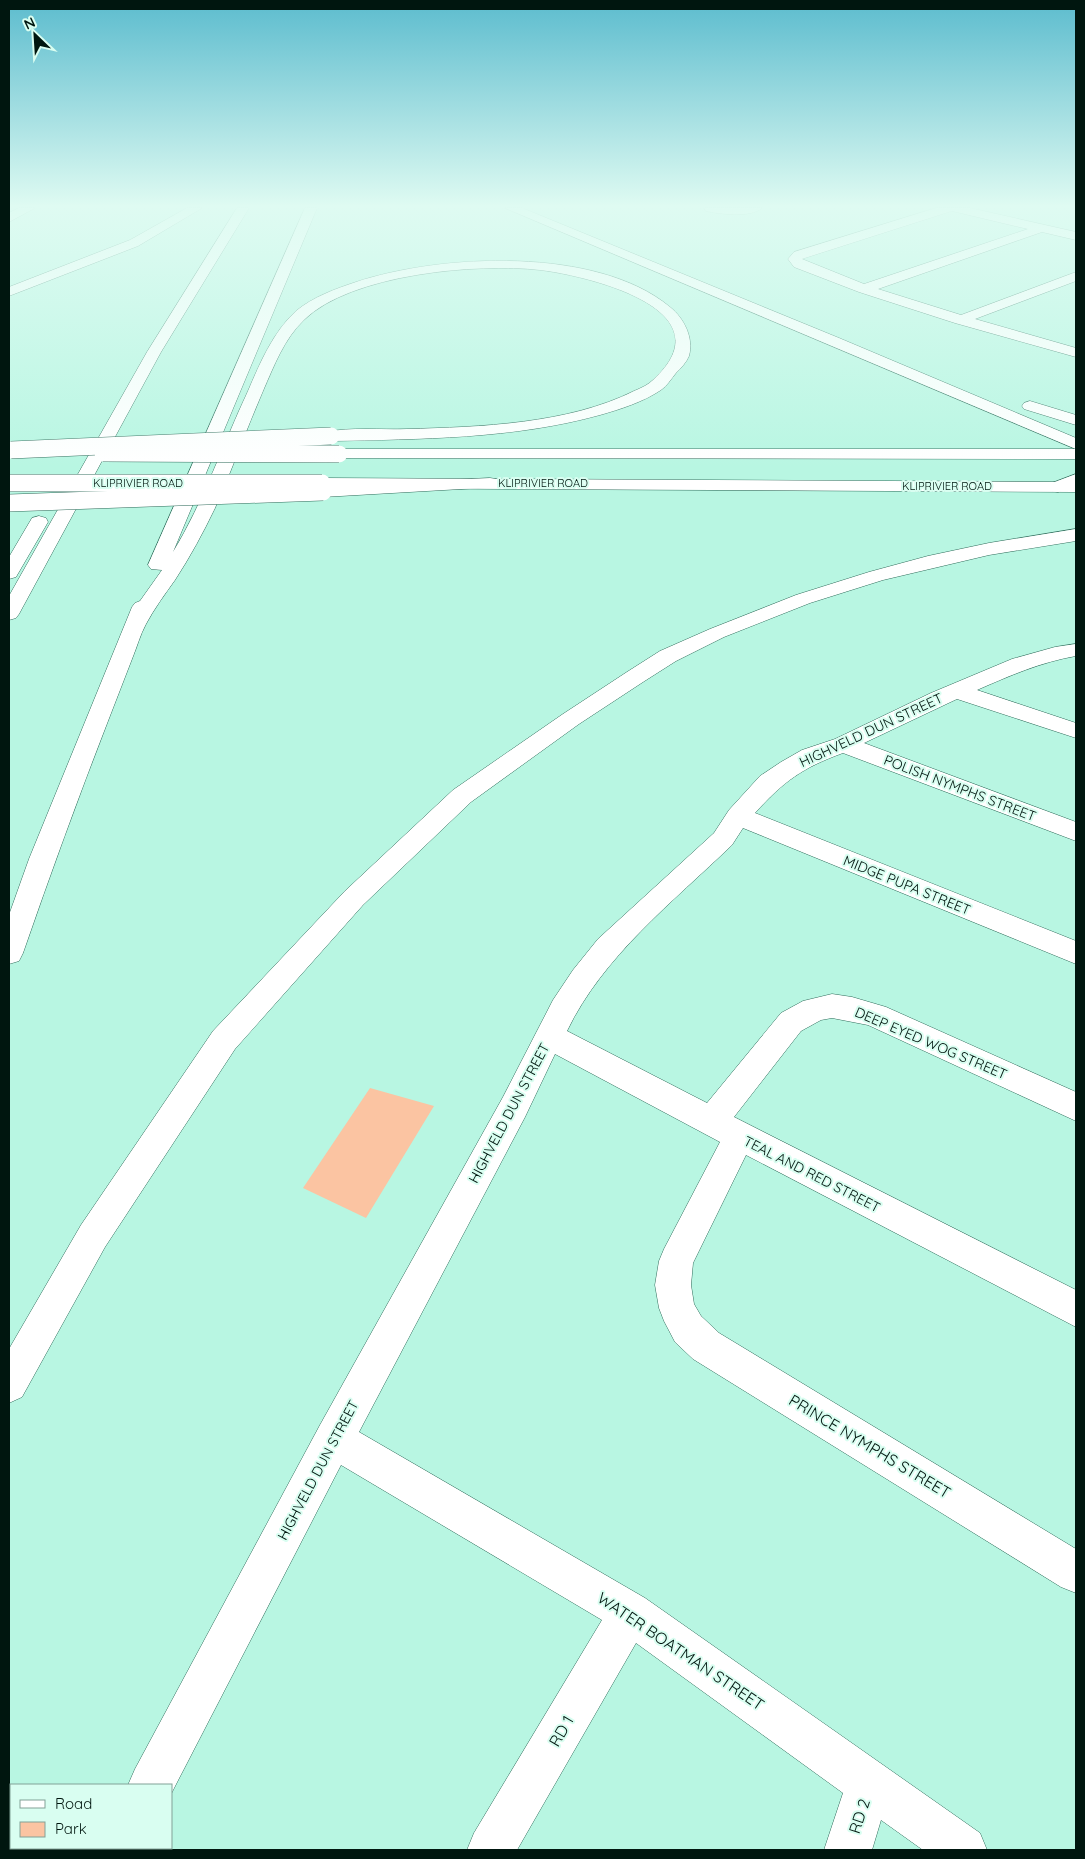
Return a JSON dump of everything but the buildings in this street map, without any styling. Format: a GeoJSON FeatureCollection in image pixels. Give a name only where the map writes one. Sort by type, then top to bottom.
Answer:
{"type":"FeatureCollection","features":[{"type":"Feature","properties":{"kind":"main road"},"geometry":{"type":"LineString","coordinates":[[9,614],[154,352],[189,295]]}},
{"type":"Feature","properties":{"kind":"main road"},"geometry":{"type":"LineString","coordinates":[[9,953],[42,859],[165,548],[274,295]]}},
{"type":"Feature","properties":{"kind":"main road"},"geometry":{"type":"LineString","coordinates":[[136,623],[195,532],[240,423],[276,346],[290,326],[303,313],[334,295]]}},
{"type":"Feature","properties":{"kind":"main road"},"geometry":{"type":"LineString","coordinates":[[9,451],[331,436],[393,435],[556,422],[607,409],[634,398],[662,382],[676,366],[683,354],[684,345],[678,326],[664,309],[640,295]]}},
{"type":"Feature","properties":{"kind":"main road"},"geometry":{"type":"LineString","coordinates":[[721,295],[1076,444]]}},
{"type":"Feature","properties":{"kind":"main road"},"geometry":{"type":"LineString","coordinates":[[882,295],[960,320],[1075,351]]}},
{"type":"Feature","properties":{"kind":"main road"},"geometry":{"type":"LineString","coordinates":[[960,320],[1027,295]]}},
{"type":"Feature","properties":{"kind":"main road"},"geometry":{"type":"LineString","coordinates":[[834,341],[1076,420]]}},
{"type":"Feature","properties":{"kind":"main road"},"geometry":{"type":"LineString","coordinates":[[9,572],[103,412],[154,352]]}},
{"type":"Feature","properties":{"kind":"main road"},"geometry":{"type":"LineString","coordinates":[[9,451],[339,454],[1076,454]]}},
{"type":"Feature","properties":{"kind":"main road"},"geometry":{"type":"LineString","coordinates":[[1058,486],[1076,479]]}},
{"type":"Feature","properties":{"kind":"main road","name":"KLIPRIVIER ROAD"},"geometry":{"type":"LineString","coordinates":[[9,483],[322,488],[490,483],[1076,486]]}},
{"type":"Feature","properties":{"kind":"main road"},"geometry":{"type":"LineString","coordinates":[[9,503],[322,488]]}},
{"type":"Feature","properties":{"kind":"main road"},"geometry":{"type":"LineString","coordinates":[[9,1384],[93,1236],[224,1040],[354,898],[462,796],[571,719],[635,677],[668,656],[717,633],[803,599],[885,574],[980,551],[1076,535]]}},
{"type":"Feature","properties":{"kind":"main road","name":"HIGHVELD DUN STREET"},"geometry":{"type":"LineString","coordinates":[[152,1784],[334,1438],[514,1106],[563,1008],[583,978],[608,948],[723,839],[738,816],[769,782],[810,756],[843,744],[956,691],[1020,664],[1055,653],[1076,650]]}},
{"type":"Feature","properties":{"kind":"main road"},"geometry":{"type":"LineString","coordinates":[[956,691],[1076,730]]}},
{"type":"Feature","properties":{"kind":"main road","name":"POLISH NYMPHS STREET"},"geometry":{"type":"LineString","coordinates":[[843,744],[1076,832]]}},
{"type":"Feature","properties":{"kind":"main road","name":"MIDGE PUPA STREET"},"geometry":{"type":"LineString","coordinates":[[738,816],[1076,954]]}},
{"type":"Feature","properties":{"kind":"main road","name":"DEEP EYED WOG STREET"},"geometry":{"type":"LineString","coordinates":[[678,1308],[673,1285],[676,1261],[726,1128],[791,1022],[805,1012],[823,1006],[842,1006],[876,1016],[1076,1107]]}},
{"type":"Feature","properties":{"kind":"main road","name":"TEAL AND RED STREET"},"geometry":{"type":"LineString","coordinates":[[549,1036],[1076,1309]]}},
{"type":"Feature","properties":{"kind":"main road","name":"PRINCE NYMPHS STREET"},"geometry":{"type":"LineString","coordinates":[[678,1308],[688,1329],[706,1346],[1076,1572]]}},
{"type":"Feature","properties":{"kind":"main road","name":"WATER BOATMAN STREET"},"geometry":{"type":"LineString","coordinates":[[334,1438],[630,1613],[963,1850]]}},
{"type":"Feature","properties":{"kind":"main road","name":"RD 1"},"geometry":{"type":"LineString","coordinates":[[491,1850],[630,1613]]}},
{"type":"Feature","properties":{"kind":"main road","name":"RD 2"},"geometry":{"type":"LineString","coordinates":[[848,1850],[870,1782]]}},
{"type":"Feature","properties":{"kind":"green space"},"geometry":{"type":"Polygon","coordinates":[[[370,1088],[434,1106],[366,1218],[303,1188],[370,1088]]]}}]}
